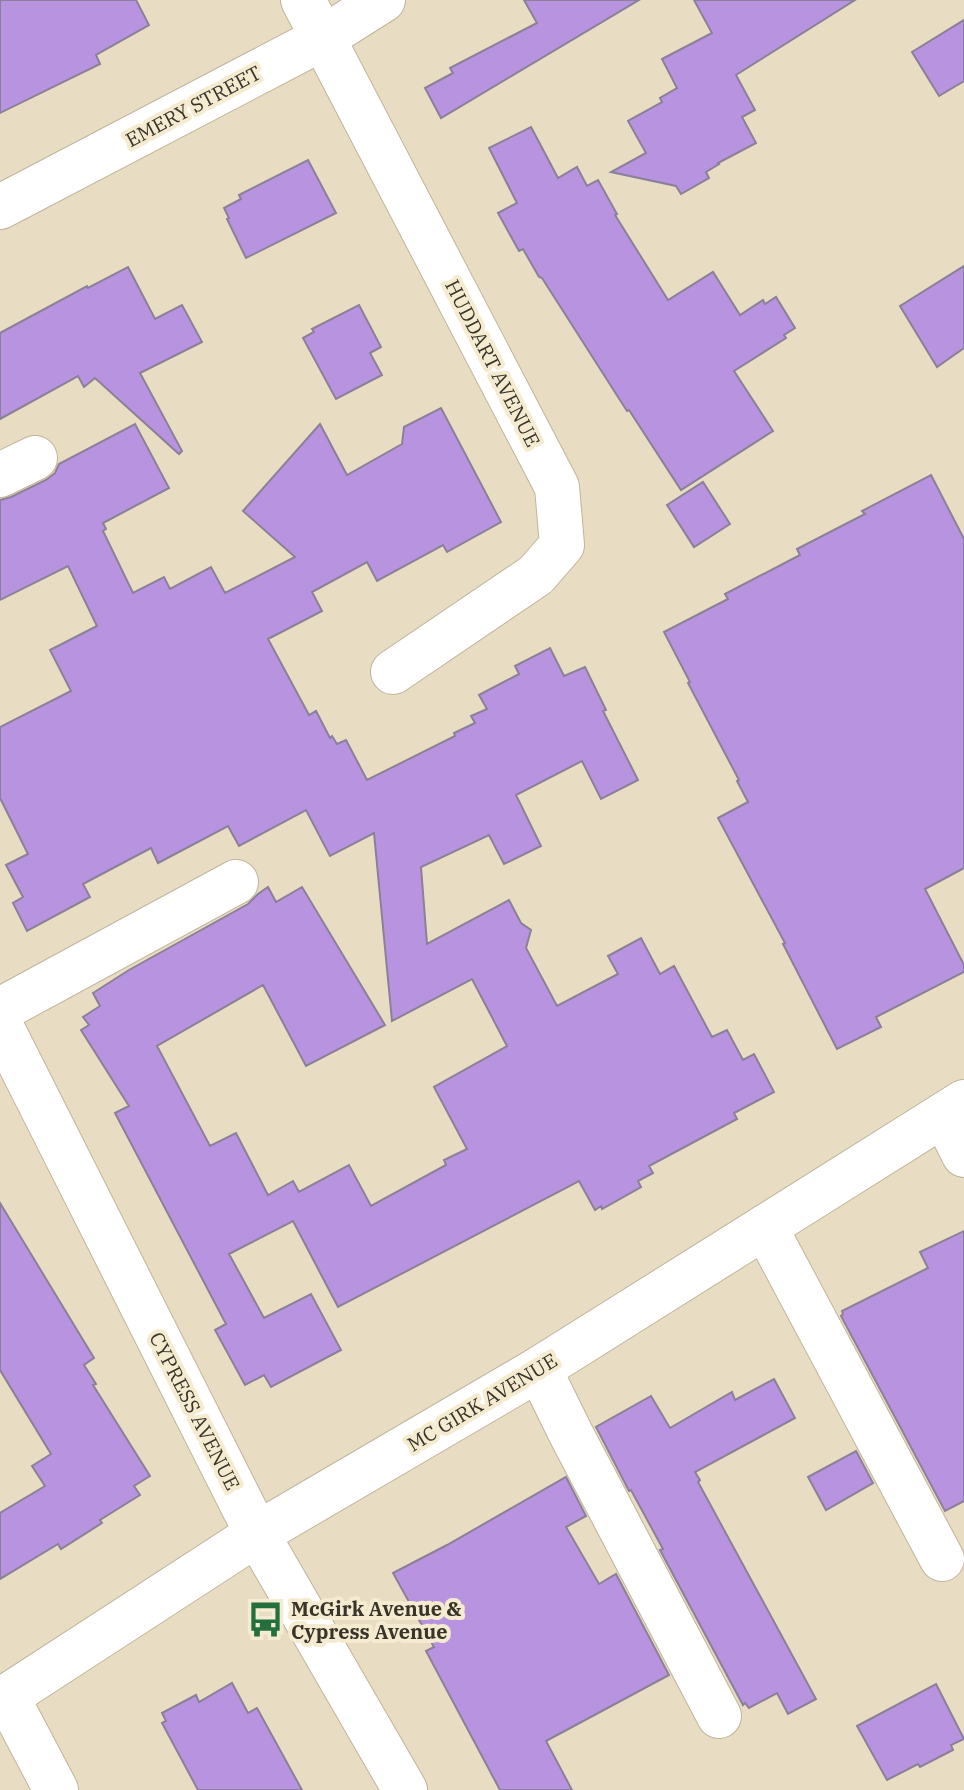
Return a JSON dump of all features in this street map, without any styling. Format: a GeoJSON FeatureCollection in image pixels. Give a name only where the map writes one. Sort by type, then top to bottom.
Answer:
{"type":"FeatureCollection","features":[{"type":"Feature","properties":{"kind":"street","name":"HUDDART AVENUE"},"geometry":{"type":"LineString","coordinates":[[303,0],[557,487],[562,545],[536,575],[393,672]]}},
{"type":"Feature","properties":{"kind":"street","name":"EMERY STREET"},"geometry":{"type":"LineString","coordinates":[[0,207],[323,38],[383,0]]}},
{"type":"Feature","properties":{"kind":"street"},"geometry":{"type":"LineString","coordinates":[[0,1010],[236,882]]}},
{"type":"Feature","properties":{"kind":"street","name":"CYPRESS AVENUE"},"geometry":{"type":"LineString","coordinates":[[0,1024],[257,1534],[405,1790]]}},
{"type":"Feature","properties":{"kind":"street"},"geometry":{"type":"LineString","coordinates":[[954,1109],[964,1155]]}},
{"type":"Feature","properties":{"kind":"street","name":"MC GIRK AVENUE"},"geometry":{"type":"LineString","coordinates":[[3,1699],[257,1534],[539,1369],[954,1109]]}},
{"type":"Feature","properties":{"kind":"street"},"geometry":{"type":"LineString","coordinates":[[765,1227],[942,1559]]}},
{"type":"Feature","properties":{"kind":"street"},"geometry":{"type":"LineString","coordinates":[[539,1369],[719,1716]]}},
{"type":"Feature","properties":{"kind":"street"},"geometry":{"type":"LineString","coordinates":[[3,1699],[56,1790]]}},
{"type":"Feature","properties":{"kind":"building"},"geometry":{"type":"Polygon","coordinates":[[[0,0],[136,0],[149,25],[96,55],[100,64],[0,113],[0,0]]]}},
{"type":"Feature","properties":{"kind":"building"},"geometry":{"type":"Polygon","coordinates":[[[524,0],[639,0],[441,118],[425,88],[453,73],[450,68],[537,23],[524,0]]]}},
{"type":"Feature","properties":{"kind":"building"},"geometry":{"type":"Polygon","coordinates":[[[694,0],[855,0],[736,75],[755,110],[742,117],[756,143],[718,163],[706,172],[709,178],[681,194],[676,186],[611,172],[646,153],[628,121],[662,102],[660,98],[677,88],[662,59],[712,33],[694,0]]]}},
{"type":"Feature","properties":{"kind":"building"},"geometry":{"type":"Polygon","coordinates":[[[964,20],[964,81],[939,96],[912,52],[964,20]]]}},
{"type":"Feature","properties":{"kind":"building"},"geometry":{"type":"Polygon","coordinates":[[[531,127],[558,178],[577,167],[587,186],[598,180],[615,215],[668,300],[713,272],[740,315],[763,300],[765,304],[776,297],[795,328],[784,335],[786,338],[734,371],[773,431],[681,490],[523,249],[519,251],[498,213],[517,203],[489,148],[531,127]]]}},
{"type":"Feature","properties":{"kind":"building"},"geometry":{"type":"Polygon","coordinates":[[[308,160],[336,213],[246,258],[224,208],[241,199],[239,195],[308,160]]]}},
{"type":"Feature","properties":{"kind":"building"},"geometry":{"type":"Polygon","coordinates":[[[964,266],[964,348],[937,367],[900,306],[964,266]]]}},
{"type":"Feature","properties":{"kind":"building"},"geometry":{"type":"Polygon","coordinates":[[[128,267],[155,319],[182,305],[202,342],[140,373],[182,451],[179,454],[95,378],[84,387],[78,376],[0,419],[0,333],[128,267]]]}},
{"type":"Feature","properties":{"kind":"building"},"geometry":{"type":"Polygon","coordinates":[[[359,305],[381,347],[370,353],[382,375],[336,399],[303,338],[314,332],[312,329],[359,305]]]}},
{"type":"Feature","properties":{"kind":"building"},"geometry":{"type":"Polygon","coordinates":[[[441,408],[501,522],[447,552],[443,545],[377,581],[367,562],[312,592],[322,611],[268,639],[309,715],[316,711],[330,738],[332,736],[337,744],[346,740],[367,780],[475,723],[471,716],[487,709],[479,695],[519,674],[515,666],[550,648],[564,676],[585,667],[638,780],[601,799],[582,761],[516,795],[541,846],[504,864],[489,835],[421,867],[427,944],[509,900],[521,923],[531,930],[526,948],[557,1006],[618,974],[608,956],[641,938],[660,974],[674,966],[712,1037],[727,1030],[743,1060],[754,1054],[774,1092],[734,1113],[737,1119],[649,1166],[653,1173],[638,1181],[641,1187],[602,1209],[601,1206],[595,1210],[579,1181],[338,1307],[293,1221],[229,1254],[264,1318],[311,1294],[341,1350],[271,1387],[264,1375],[245,1385],[215,1330],[226,1324],[115,1113],[129,1106],[81,1030],[89,1025],[83,1017],[100,1006],[93,993],[248,904],[268,887],[276,902],[302,887],[385,1025],[306,1066],[263,985],[157,1046],[210,1146],[236,1133],[268,1195],[293,1181],[299,1192],[349,1165],[371,1206],[446,1165],[444,1160],[467,1149],[434,1087],[507,1046],[472,979],[392,1021],[374,833],[330,856],[306,810],[239,846],[228,826],[158,863],[151,848],[83,884],[90,897],[27,931],[13,903],[23,897],[6,865],[28,854],[0,798],[0,727],[71,691],[50,650],[97,626],[68,566],[0,600],[0,500],[46,480],[55,473],[59,464],[135,424],[169,488],[103,523],[106,529],[103,531],[133,593],[164,577],[170,589],[211,567],[225,593],[295,557],[243,511],[320,424],[347,475],[402,444],[404,427],[441,408]]]}},
{"type":"Feature","properties":{"kind":"building"},"geometry":{"type":"Polygon","coordinates":[[[931,475],[964,539],[964,868],[925,889],[964,965],[964,972],[876,1017],[881,1027],[837,1049],[718,818],[748,802],[664,632],[728,599],[725,594],[800,555],[797,549],[931,475]]]}},
{"type":"Feature","properties":{"kind":"building"},"geometry":{"type":"Polygon","coordinates":[[[703,482],[730,524],[694,547],[667,505],[703,482]]]}},
{"type":"Feature","properties":{"kind":"building"},"geometry":{"type":"Polygon","coordinates":[[[0,1203],[94,1358],[84,1365],[96,1384],[93,1385],[150,1476],[134,1486],[140,1495],[100,1520],[102,1523],[61,1549],[58,1544],[0,1579],[0,1513],[45,1486],[32,1466],[51,1454],[0,1370],[0,1203]]]}},
{"type":"Feature","properties":{"kind":"building"},"geometry":{"type":"Polygon","coordinates":[[[964,1231],[964,1501],[945,1511],[841,1316],[842,1311],[928,1268],[920,1252],[964,1231]]]}},
{"type":"Feature","properties":{"kind":"building"},"geometry":{"type":"Polygon","coordinates":[[[774,1379],[795,1418],[695,1472],[816,1699],[788,1714],[777,1693],[749,1708],[745,1703],[743,1705],[596,1427],[651,1396],[670,1428],[732,1392],[735,1400],[774,1379]]]}},
{"type":"Feature","properties":{"kind":"building"},"geometry":{"type":"Polygon","coordinates":[[[856,1451],[873,1483],[826,1510],[808,1477],[856,1451]]]}},
{"type":"Feature","properties":{"kind":"building"},"geometry":{"type":"Polygon","coordinates":[[[566,1477],[586,1516],[566,1527],[599,1584],[616,1574],[669,1675],[546,1741],[572,1790],[500,1790],[426,1651],[434,1647],[393,1573],[566,1477]]]}},
{"type":"Feature","properties":{"kind":"building"},"geometry":{"type":"Polygon","coordinates":[[[232,1683],[248,1713],[257,1708],[302,1790],[198,1790],[162,1723],[166,1721],[162,1713],[196,1695],[199,1702],[232,1683]]]}},
{"type":"Feature","properties":{"kind":"building"},"geometry":{"type":"Polygon","coordinates":[[[936,1684],[964,1739],[951,1745],[953,1750],[887,1780],[857,1726],[936,1684]]]}},
{"type":"Feature","properties":{"kind":"place","name":"McGirk Avenue & Cypress Avenue"},"geometry":{"type":"Point","coordinates":[265,1619]}}]}
